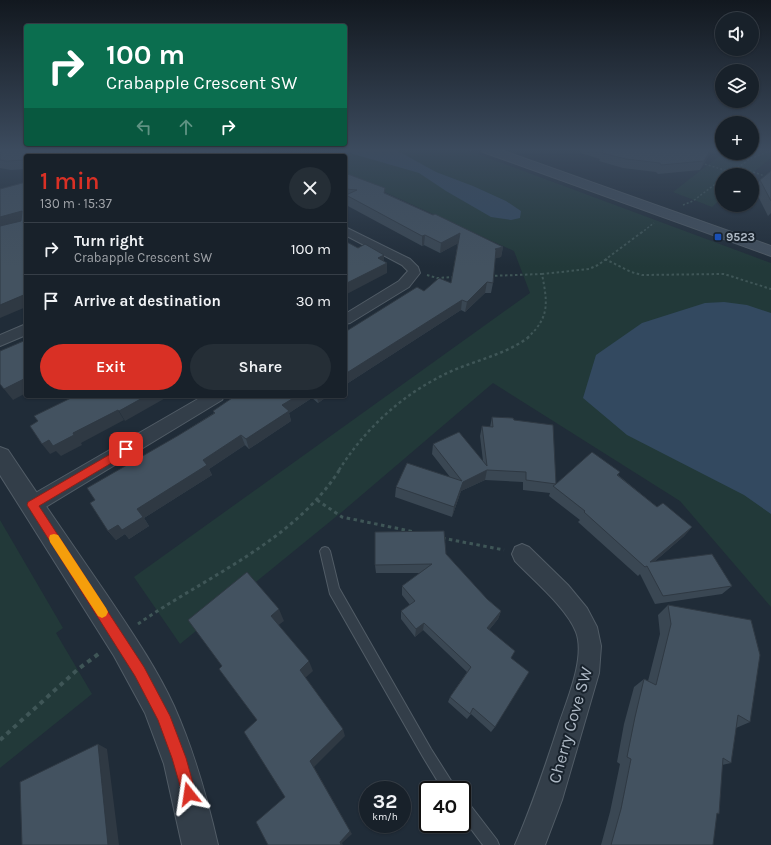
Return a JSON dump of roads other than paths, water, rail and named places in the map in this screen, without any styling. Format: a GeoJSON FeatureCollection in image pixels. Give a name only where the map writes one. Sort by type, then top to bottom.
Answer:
{"type":"FeatureCollection","features":[{"type":"Feature","properties":{"kind":"main road"},"geometry":{"type":"LineString","coordinates":[[597,188],[771,251]]}},
{"type":"Feature","properties":{"kind":"street"},"geometry":{"type":"LineString","coordinates":[[347,231],[406,262],[414,270],[414,273],[404,284],[347,319]]}},
{"type":"Feature","properties":{"kind":"street"},"geometry":{"type":"LineString","coordinates":[[0,341],[24,330]]}},
{"type":"Feature","properties":{"kind":"street"},"geometry":{"type":"LineString","coordinates":[[32,505],[213,398]]}},
{"type":"Feature","properties":{"kind":"street"},"geometry":{"type":"LineString","coordinates":[[0,456],[139,671],[163,716],[179,758],[192,805],[200,845]]}},
{"type":"Feature","properties":{"kind":"street","name":"Cherry Cove SW"},"geometry":{"type":"LineString","coordinates":[[522,554],[575,609],[585,623],[589,636],[590,653],[587,673],[551,793],[530,845]]}},
{"type":"Feature","properties":{"kind":"lane"},"geometry":{"type":"LineString","coordinates":[[325,551],[334,590],[427,754],[445,781]]}},
{"type":"Feature","properties":{"kind":"lane"},"geometry":{"type":"LineString","coordinates":[[471,820],[492,845]]}},
{"type":"Feature","properties":{"kind":"water"},"geometry":{"type":"Polygon","coordinates":[[[442,188],[478,188],[506,201],[521,211],[520,218],[511,220],[491,217],[442,188]]]}},
{"type":"Feature","properties":{"kind":"water"},"geometry":{"type":"Polygon","coordinates":[[[724,302],[747,305],[771,313],[771,514],[744,495],[627,435],[583,398],[596,355],[642,323],[705,303],[724,302]]]}},
{"type":"Feature","properties":{"kind":"place","name":"9523"},"geometry":{"type":"Point","coordinates":[718,237]}}]}
